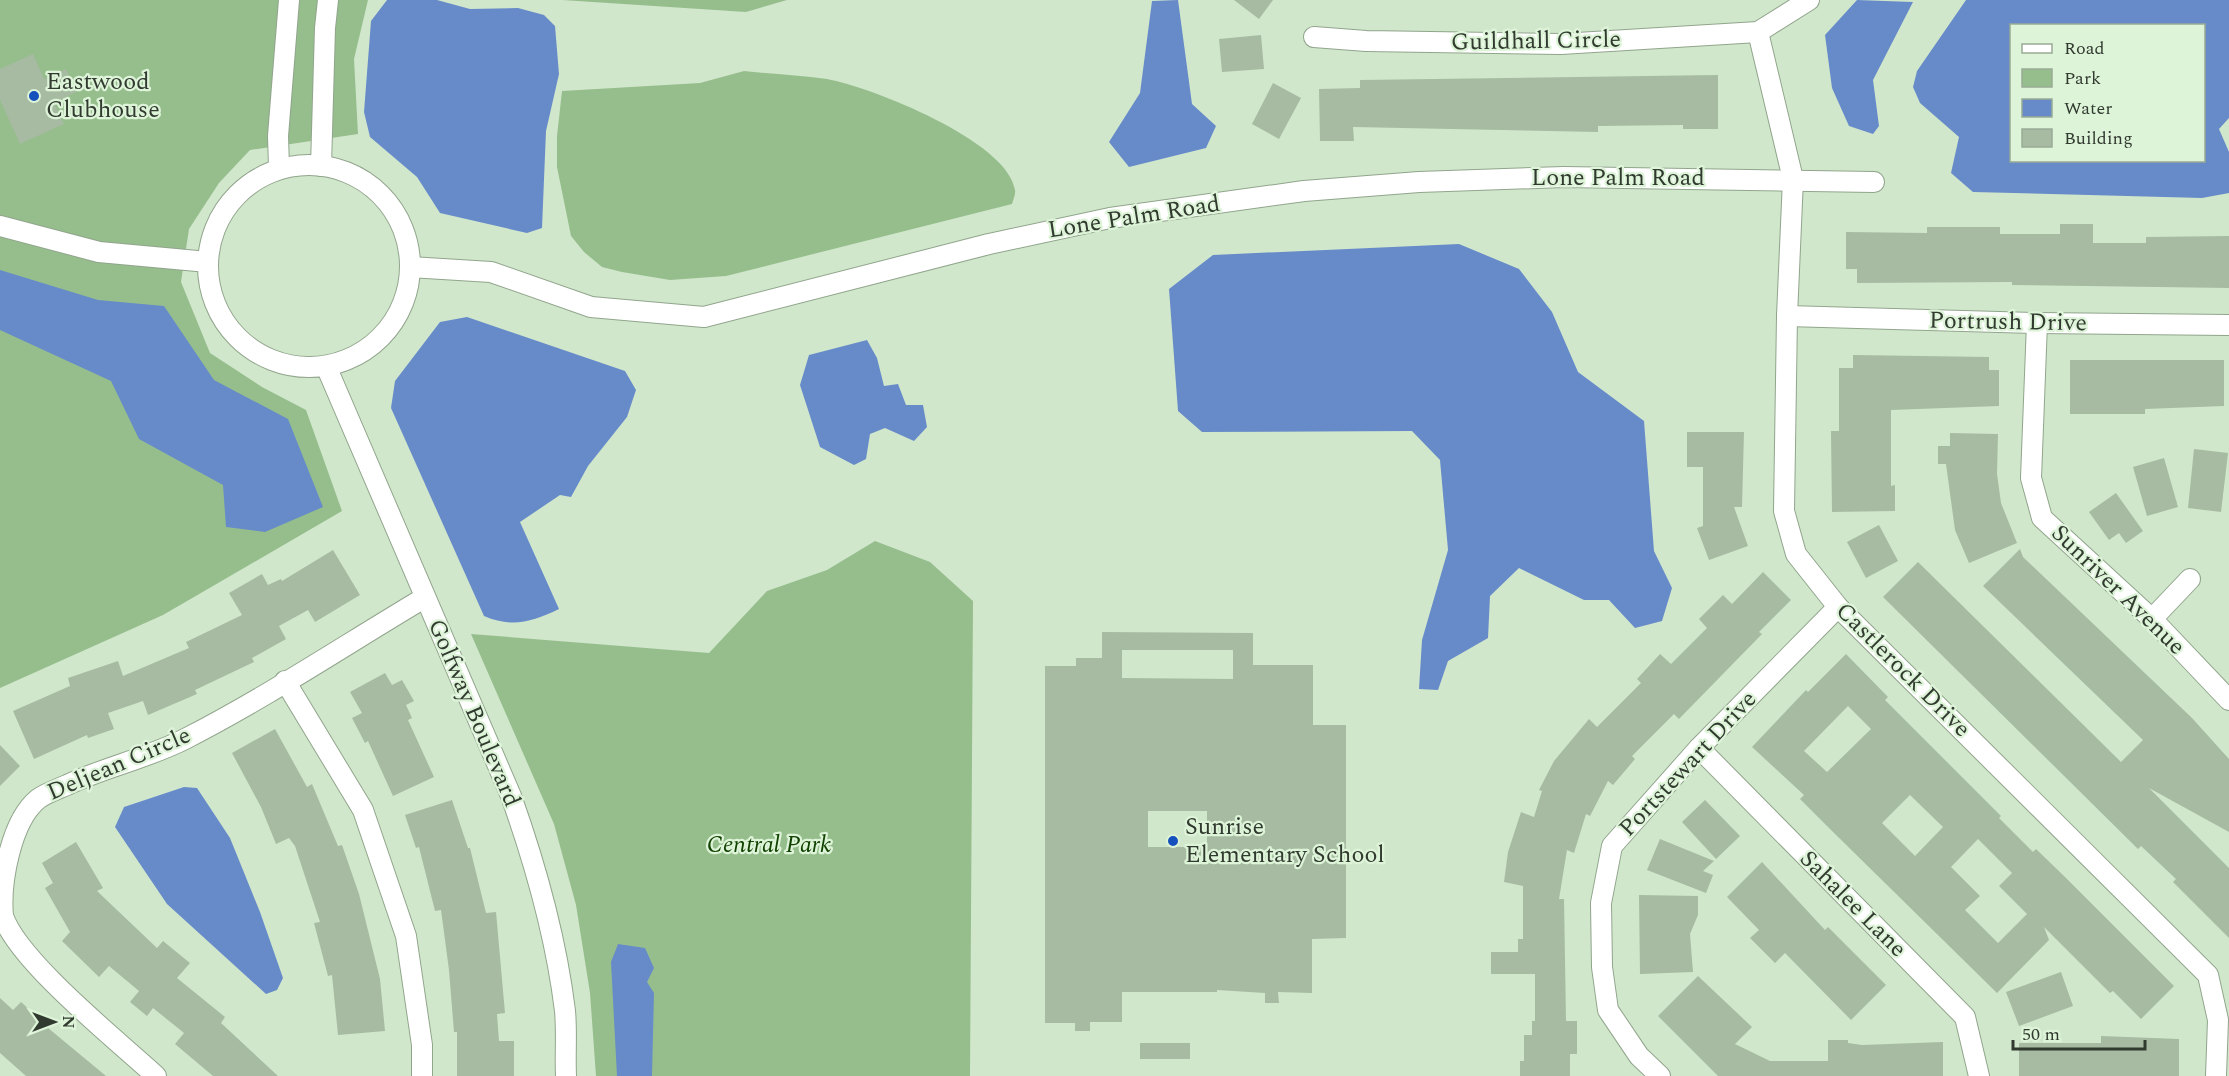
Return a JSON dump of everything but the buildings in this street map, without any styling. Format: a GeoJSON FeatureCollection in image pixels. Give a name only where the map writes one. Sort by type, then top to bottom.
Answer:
{"type":"FeatureCollection","features":[{"type":"Feature","properties":{"kind":"street"},"geometry":{"type":"LineString","coordinates":[[279,167],[279,125],[289,0]]}},
{"type":"Feature","properties":{"kind":"street"},"geometry":{"type":"LineString","coordinates":[[321,166],[325,28],[328,0]]}},
{"type":"Feature","properties":{"kind":"street","name":"Guildhall Circle"},"geometry":{"type":"LineString","coordinates":[[1314,37],[1366,41],[1561,44],[1758,32],[1809,0]]}},
{"type":"Feature","properties":{"kind":"street"},"geometry":{"type":"LineString","coordinates":[[1758,32],[1793,179]]}},
{"type":"Feature","properties":{"kind":"street"},"geometry":{"type":"LineString","coordinates":[[321,166],[350,172],[382,195],[399,218],[409,246],[410,267],[402,306],[386,332],[370,347],[349,359],[326,366],[295,366],[270,359],[231,330],[220,314],[212,291],[208,262],[213,236],[220,218],[233,198],[255,180],[279,167],[321,166]]}},
{"type":"Feature","properties":{"kind":"street","name":"Lone Palm Road"},"geometry":{"type":"LineString","coordinates":[[410,267],[491,272],[591,307],[704,317],[989,244],[1110,218],[1304,191],[1419,182],[1564,177],[1874,182]]}},
{"type":"Feature","properties":{"kind":"street","name":"Castlerock Drive"},"geometry":{"type":"LineString","coordinates":[[1793,179],[1786,316],[1785,511],[1796,554],[1839,607],[2208,975],[2218,1020],[2216,1076]]}},
{"type":"Feature","properties":{"kind":"street"},"geometry":{"type":"LineString","coordinates":[[0,226],[99,252],[208,262]]}},
{"type":"Feature","properties":{"kind":"street","name":"Portrush Drive"},"geometry":{"type":"LineString","coordinates":[[1786,316],[2037,323],[2229,325]]}},
{"type":"Feature","properties":{"kind":"street","name":"Sunriver Avenue"},"geometry":{"type":"LineString","coordinates":[[2037,323],[2031,478],[2042,518],[2152,619],[2229,700]]}},
{"type":"Feature","properties":{"kind":"street","name":"Golfway Boulevard"},"geometry":{"type":"LineString","coordinates":[[326,366],[511,796],[534,860],[553,936],[565,1013],[566,1076]]}},
{"type":"Feature","properties":{"kind":"street"},"geometry":{"type":"LineString","coordinates":[[2152,619],[2190,579]]}},
{"type":"Feature","properties":{"kind":"street","name":"Deljean Circle"},"geometry":{"type":"LineString","coordinates":[[156,1076],[69,997],[15,941],[3,914],[1,876],[19,820],[39,798],[82,778],[184,739],[424,598]]}},
{"type":"Feature","properties":{"kind":"street","name":"Portstewart Drive"},"geometry":{"type":"LineString","coordinates":[[1660,1076],[1639,1056],[1608,1010],[1602,967],[1601,903],[1612,846],[1699,748],[1839,607]]}},
{"type":"Feature","properties":{"kind":"street"},"geometry":{"type":"LineString","coordinates":[[285,681],[363,810],[406,936],[422,1045],[422,1076]]}},
{"type":"Feature","properties":{"kind":"street","name":"Sahalee Lane"},"geometry":{"type":"LineString","coordinates":[[1699,748],[1965,1017],[1979,1076]]}},
{"type":"Feature","properties":{"kind":"green space"},"geometry":{"type":"Polygon","coordinates":[[[0,0],[368,0],[354,59],[358,134],[250,150],[219,183],[189,229],[181,282],[210,353],[262,387],[306,410],[342,511],[163,615],[0,688],[0,0]]]}},
{"type":"Feature","properties":{"kind":"green space"},"geometry":{"type":"Polygon","coordinates":[[[562,0],[787,0],[746,12],[562,0]]]}},
{"type":"Feature","properties":{"kind":"green space"},"geometry":{"type":"Polygon","coordinates":[[[744,71],[827,79],[847,84],[935,119],[964,135],[989,153],[1007,171],[1015,190],[1012,204],[726,276],[670,280],[602,267],[584,252],[571,236],[557,167],[557,136],[562,91],[700,83],[744,71]]]}},
{"type":"Feature","properties":{"kind":"green space","name":"Central Park"},"geometry":{"type":"Polygon","coordinates":[[[875,541],[930,562],[973,601],[970,1076],[596,1076],[590,993],[576,905],[554,824],[471,634],[709,653],[767,591],[827,570],[875,541]]]}},
{"type":"Feature","properties":{"kind":"water"},"geometry":{"type":"Polygon","coordinates":[[[387,0],[437,0],[470,9],[518,8],[544,15],[555,26],[559,74],[546,131],[542,228],[527,233],[440,213],[417,177],[370,137],[364,112],[371,21],[387,0]]]}},
{"type":"Feature","properties":{"kind":"water"},"geometry":{"type":"Polygon","coordinates":[[[1178,0],[1192,104],[1216,126],[1206,148],[1129,167],[1109,142],[1140,93],[1152,1],[1178,0]]]}},
{"type":"Feature","properties":{"kind":"water"},"geometry":{"type":"Polygon","coordinates":[[[1857,0],[1913,2],[1873,80],[1879,126],[1873,134],[1849,126],[1832,88],[1825,35],[1857,0]]]}},
{"type":"Feature","properties":{"kind":"water"},"geometry":{"type":"Polygon","coordinates":[[[1966,0],[2229,0],[2229,118],[2219,129],[2229,152],[2229,193],[2202,198],[1973,192],[1951,173],[1959,137],[1920,103],[1913,87],[1917,71],[1966,0]]]}},
{"type":"Feature","properties":{"kind":"water"},"geometry":{"type":"Polygon","coordinates":[[[1459,244],[1519,269],[1552,312],[1578,372],[1644,421],[1654,551],[1672,588],[1662,621],[1635,628],[1609,600],[1584,600],[1519,568],[1490,596],[1488,638],[1448,661],[1438,690],[1419,689],[1422,640],[1448,550],[1440,460],[1412,431],[1202,432],[1178,411],[1169,289],[1213,255],[1459,244]]]}},
{"type":"Feature","properties":{"kind":"water"},"geometry":{"type":"Polygon","coordinates":[[[0,270],[98,300],[164,306],[214,380],[288,419],[323,507],[265,532],[226,527],[223,485],[139,439],[111,381],[0,330],[0,270]]]}},
{"type":"Feature","properties":{"kind":"water"},"geometry":{"type":"Polygon","coordinates":[[[467,317],[625,371],[636,390],[627,417],[588,466],[571,497],[560,495],[520,522],[559,609],[522,622],[504,622],[484,616],[391,408],[395,381],[440,322],[467,317]]]}},
{"type":"Feature","properties":{"kind":"water"},"geometry":{"type":"Polygon","coordinates":[[[867,340],[877,358],[884,386],[898,384],[906,405],[923,405],[927,427],[914,441],[885,428],[870,434],[866,459],[854,465],[820,447],[800,385],[809,355],[867,340]]]}},
{"type":"Feature","properties":{"kind":"water"},"geometry":{"type":"Polygon","coordinates":[[[184,787],[197,788],[230,838],[260,912],[283,978],[277,990],[266,994],[167,904],[115,827],[124,807],[184,787]]]}},
{"type":"Feature","properties":{"kind":"water"},"geometry":{"type":"Polygon","coordinates":[[[618,944],[645,948],[654,968],[647,982],[654,993],[652,1076],[617,1076],[611,962],[618,944]]]}},
{"type":"Feature","properties":{"kind":"place","name":"Eastwood Clubhouse"},"geometry":{"type":"Point","coordinates":[34,96]}},
{"type":"Feature","properties":{"kind":"place","name":"Sunrise Elementary School"},"geometry":{"type":"Point","coordinates":[1173,841]}}]}
